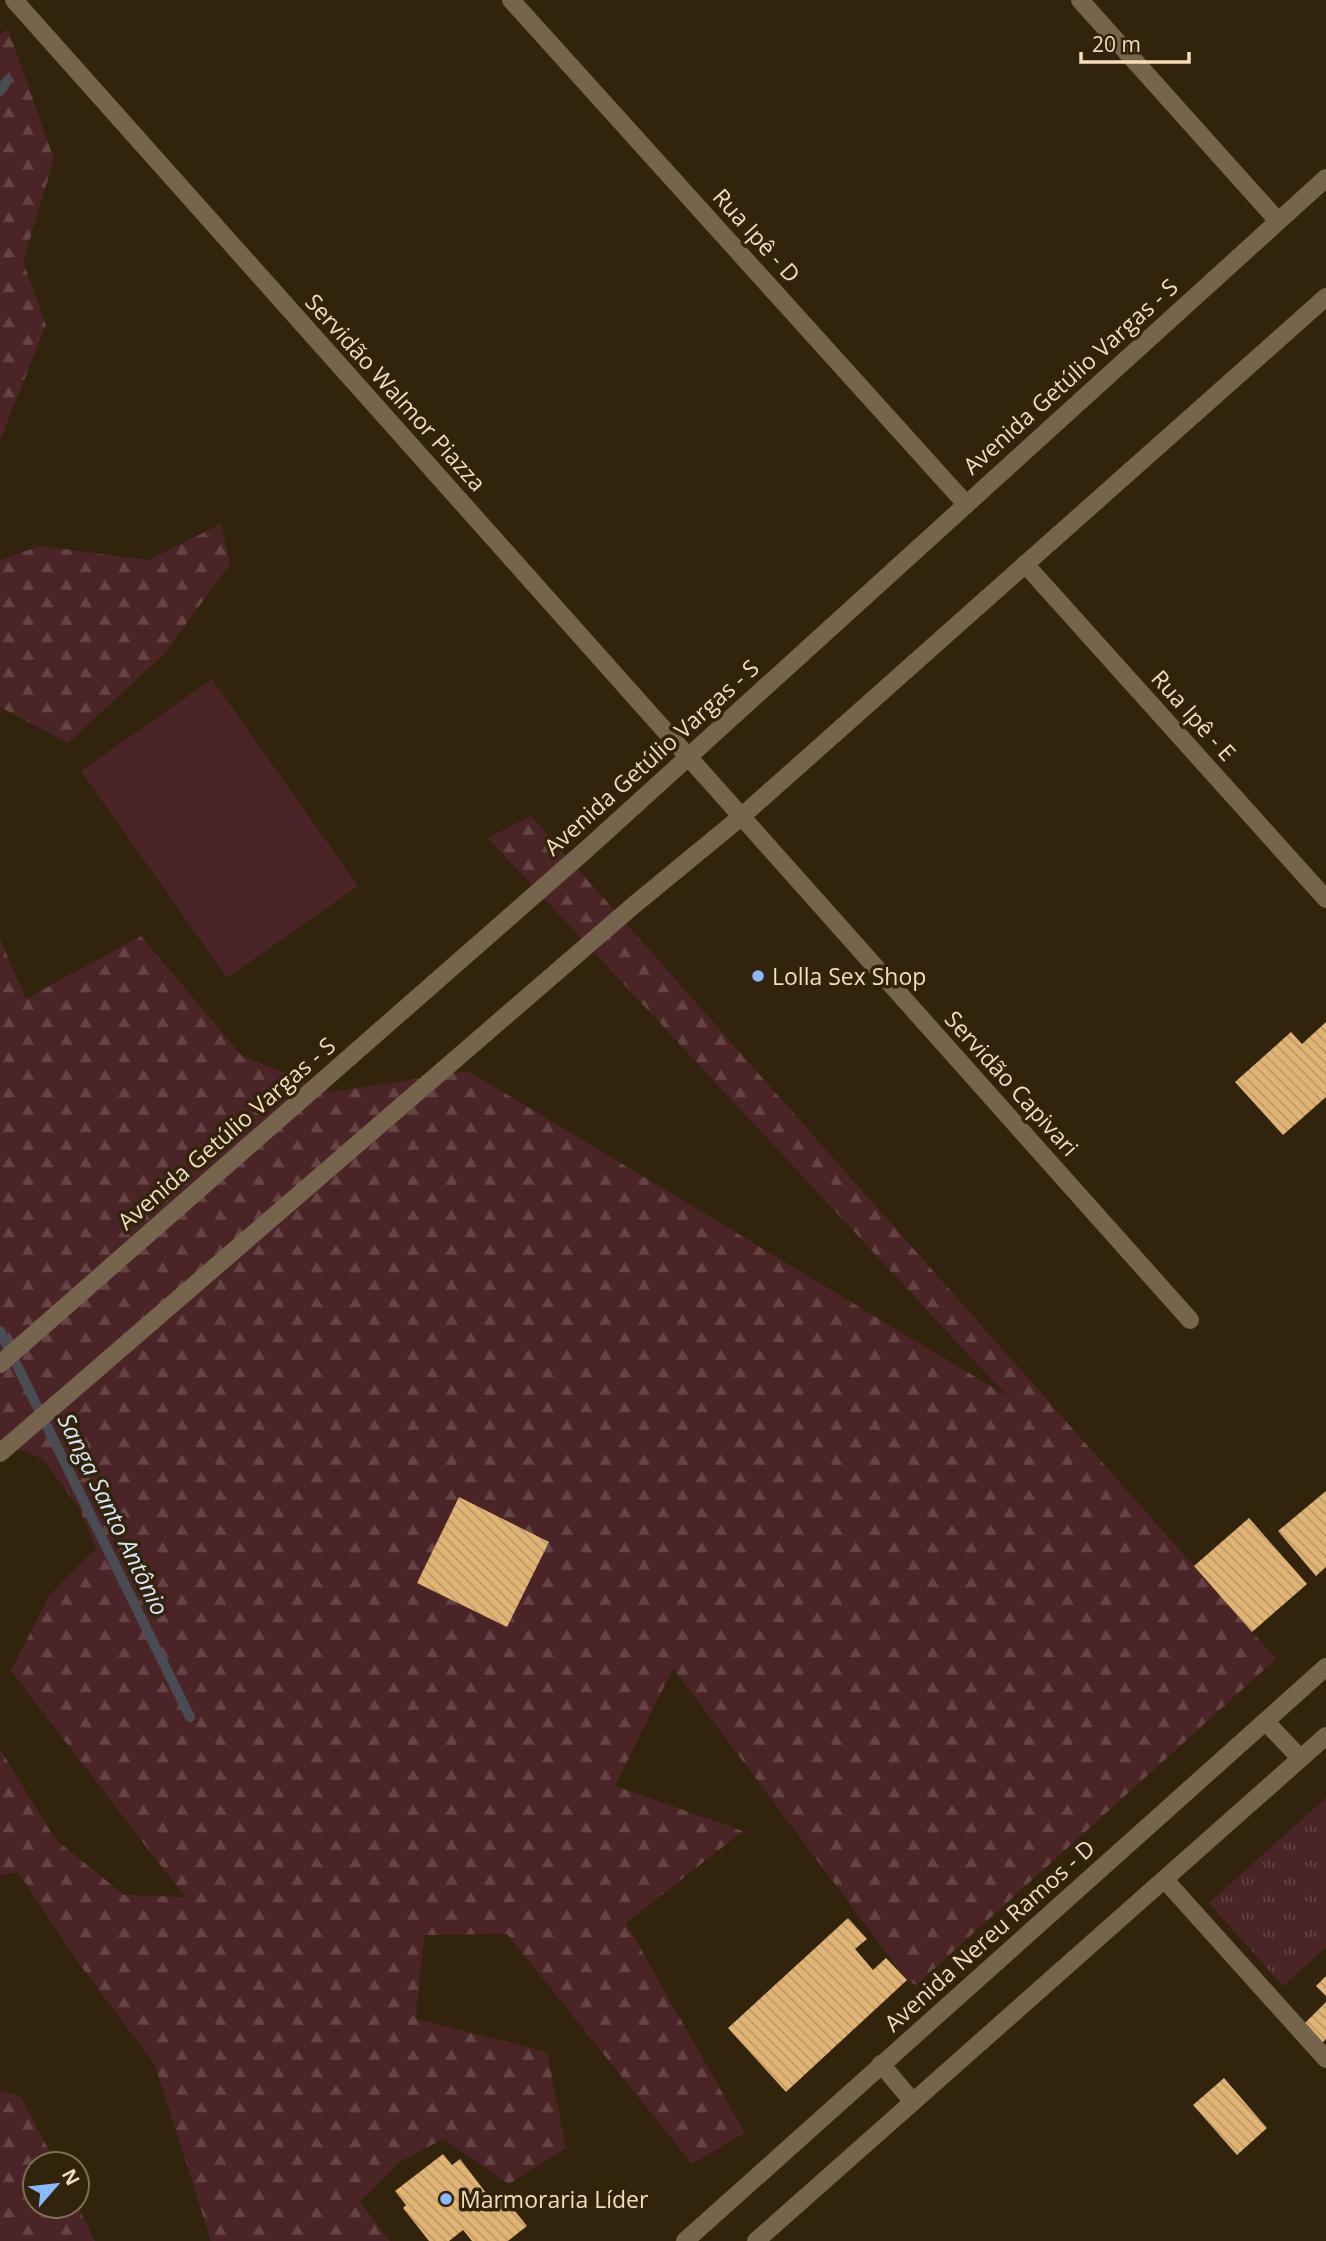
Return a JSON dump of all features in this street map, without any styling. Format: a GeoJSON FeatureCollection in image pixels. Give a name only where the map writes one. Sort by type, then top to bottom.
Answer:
{"type":"FeatureCollection","features":[{"type":"Feature","properties":{"kind":"street","name":"Servidão Walmor Piazza"},"geometry":{"type":"LineString","coordinates":[[14,0],[741,817]]}},
{"type":"Feature","properties":{"kind":"street","name":"Rua Ipê - D"},"geometry":{"type":"LineString","coordinates":[[511,0],[966,504]]}},
{"type":"Feature","properties":{"kind":"street"},"geometry":{"type":"LineString","coordinates":[[1080,0],[1278,221]]}},
{"type":"Feature","properties":{"kind":"street","name":"Avenida Getúlio Vargas - S"},"geometry":{"type":"LineString","coordinates":[[0,1364],[588,848],[1326,178]]}},
{"type":"Feature","properties":{"kind":"street"},"geometry":{"type":"LineString","coordinates":[[0,1453],[634,905],[741,817],[1326,297]]}},
{"type":"Feature","properties":{"kind":"street","name":"Rua Ipê - E"},"geometry":{"type":"LineString","coordinates":[[1025,564],[1326,899]]}},
{"type":"Feature","properties":{"kind":"street","name":"Servidão Capivari"},"geometry":{"type":"LineString","coordinates":[[741,817],[1190,1320]]}},
{"type":"Feature","properties":{"kind":"street","name":"Avenida Nereu Ramos - D"},"geometry":{"type":"LineString","coordinates":[[693,2239],[881,2064],[1326,1667]]}},
{"type":"Feature","properties":{"kind":"street"},"geometry":{"type":"LineString","coordinates":[[1266,1722],[1300,1758]]}},
{"type":"Feature","properties":{"kind":"street"},"geometry":{"type":"LineString","coordinates":[[756,2241],[1326,1735]]}},
{"type":"Feature","properties":{"kind":"street"},"geometry":{"type":"LineString","coordinates":[[1165,1880],[1326,2059]]}},
{"type":"Feature","properties":{"kind":"street"},"geometry":{"type":"LineString","coordinates":[[881,2064],[914,2102]]}},
{"type":"Feature","properties":{"kind":"green space"},"geometry":{"type":"Polygon","coordinates":[[[8,29],[54,159],[23,262],[46,325],[0,440],[0,36],[8,29]]]}},
{"type":"Feature","properties":{"kind":"green space"},"geometry":{"type":"Polygon","coordinates":[[[221,524],[230,564],[164,654],[68,743],[0,707],[0,560],[40,546],[149,560],[221,524]]]}},
{"type":"Feature","properties":{"kind":"green space"},"geometry":{"type":"Polygon","coordinates":[[[212,679],[358,886],[227,978],[81,771],[212,679]]]}},
{"type":"Feature","properties":{"kind":"green space"},"geometry":{"type":"Polygon","coordinates":[[[531,816],[1276,1659],[916,1985],[907,1980],[673,1668],[615,1786],[743,1831],[626,1923],[745,2133],[692,2164],[507,1934],[424,1935],[416,2019],[547,2052],[566,2148],[509,2184],[443,2139],[398,2163],[360,2202],[390,2241],[211,2241],[155,2065],[78,1962],[18,1872],[0,1876],[0,1749],[55,1839],[124,1895],[185,1897],[11,1671],[49,1596],[96,1548],[79,1508],[42,1458],[0,1442],[0,939],[26,999],[141,936],[242,1056],[333,1092],[468,1071],[1007,1396],[488,838],[531,816]]]}},
{"type":"Feature","properties":{"kind":"green space"},"geometry":{"type":"Polygon","coordinates":[[[1326,1798],[1326,1947],[1283,1986],[1209,1903],[1326,1798]]]}},
{"type":"Feature","properties":{"kind":"green space"},"geometry":{"type":"Polygon","coordinates":[[[0,2090],[21,2097],[49,2150],[21,2150],[21,2220],[84,2220],[95,2241],[0,2241],[0,2090]]]}},
{"type":"Feature","properties":{"kind":"building"},"geometry":{"type":"Polygon","coordinates":[[[1326,1022],[1326,1097],[1283,1135],[1235,1082],[1291,1032],[1302,1044],[1326,1022]]]}},
{"type":"Feature","properties":{"kind":"building"},"geometry":{"type":"Polygon","coordinates":[[[1326,1491],[1326,1567],[1316,1576],[1278,1531],[1326,1491]]]}},
{"type":"Feature","properties":{"kind":"building"},"geometry":{"type":"Polygon","coordinates":[[[459,1497],[549,1542],[507,1627],[417,1583],[459,1497]]]}},
{"type":"Feature","properties":{"kind":"building"},"geometry":{"type":"Polygon","coordinates":[[[1249,1518],[1307,1584],[1252,1632],[1194,1566],[1249,1518]]]}},
{"type":"Feature","properties":{"kind":"building"},"geometry":{"type":"Polygon","coordinates":[[[848,1918],[867,1939],[855,1949],[873,1970],[886,1958],[907,1980],[786,2092],[728,2028],[848,1918]]]}},
{"type":"Feature","properties":{"kind":"building"},"geometry":{"type":"Polygon","coordinates":[[[1326,1976],[1326,1996],[1316,1986],[1326,1976]]]}},
{"type":"Feature","properties":{"kind":"building"},"geometry":{"type":"Polygon","coordinates":[[[1326,2002],[1326,2039],[1322,2043],[1304,2024],[1326,2002]]]}},
{"type":"Feature","properties":{"kind":"building"},"geometry":{"type":"Polygon","coordinates":[[[1224,2078],[1267,2128],[1237,2155],[1193,2105],[1224,2078]]]}},
{"type":"Feature","properties":{"kind":"building","name":"Marmoraria Líder"},"geometry":{"type":"Polygon","coordinates":[[[443,2154],[452,2165],[460,2159],[493,2202],[502,2195],[527,2226],[508,2241],[472,2241],[463,2230],[449,2241],[429,2241],[403,2208],[406,2205],[395,2191],[443,2154]]]}},
{"type":"Feature","properties":{"kind":"waterway","name":"Sanga Santo Antônio"},"geometry":{"type":"LineString","coordinates":[[0,91],[7,81]]}},
{"type":"Feature","properties":{"kind":"waterway","name":"Sanga Santo Antônio"},"geometry":{"type":"LineString","coordinates":[[0,1331],[190,1717]]}},
{"type":"Feature","properties":{"kind":"place","name":"Lolla Sex Shop"},"geometry":{"type":"Point","coordinates":[758,976]}},
{"type":"Feature","properties":{"kind":"place","name":"Marmoraria Líder"},"geometry":{"type":"Point","coordinates":[446,2199]}}]}
